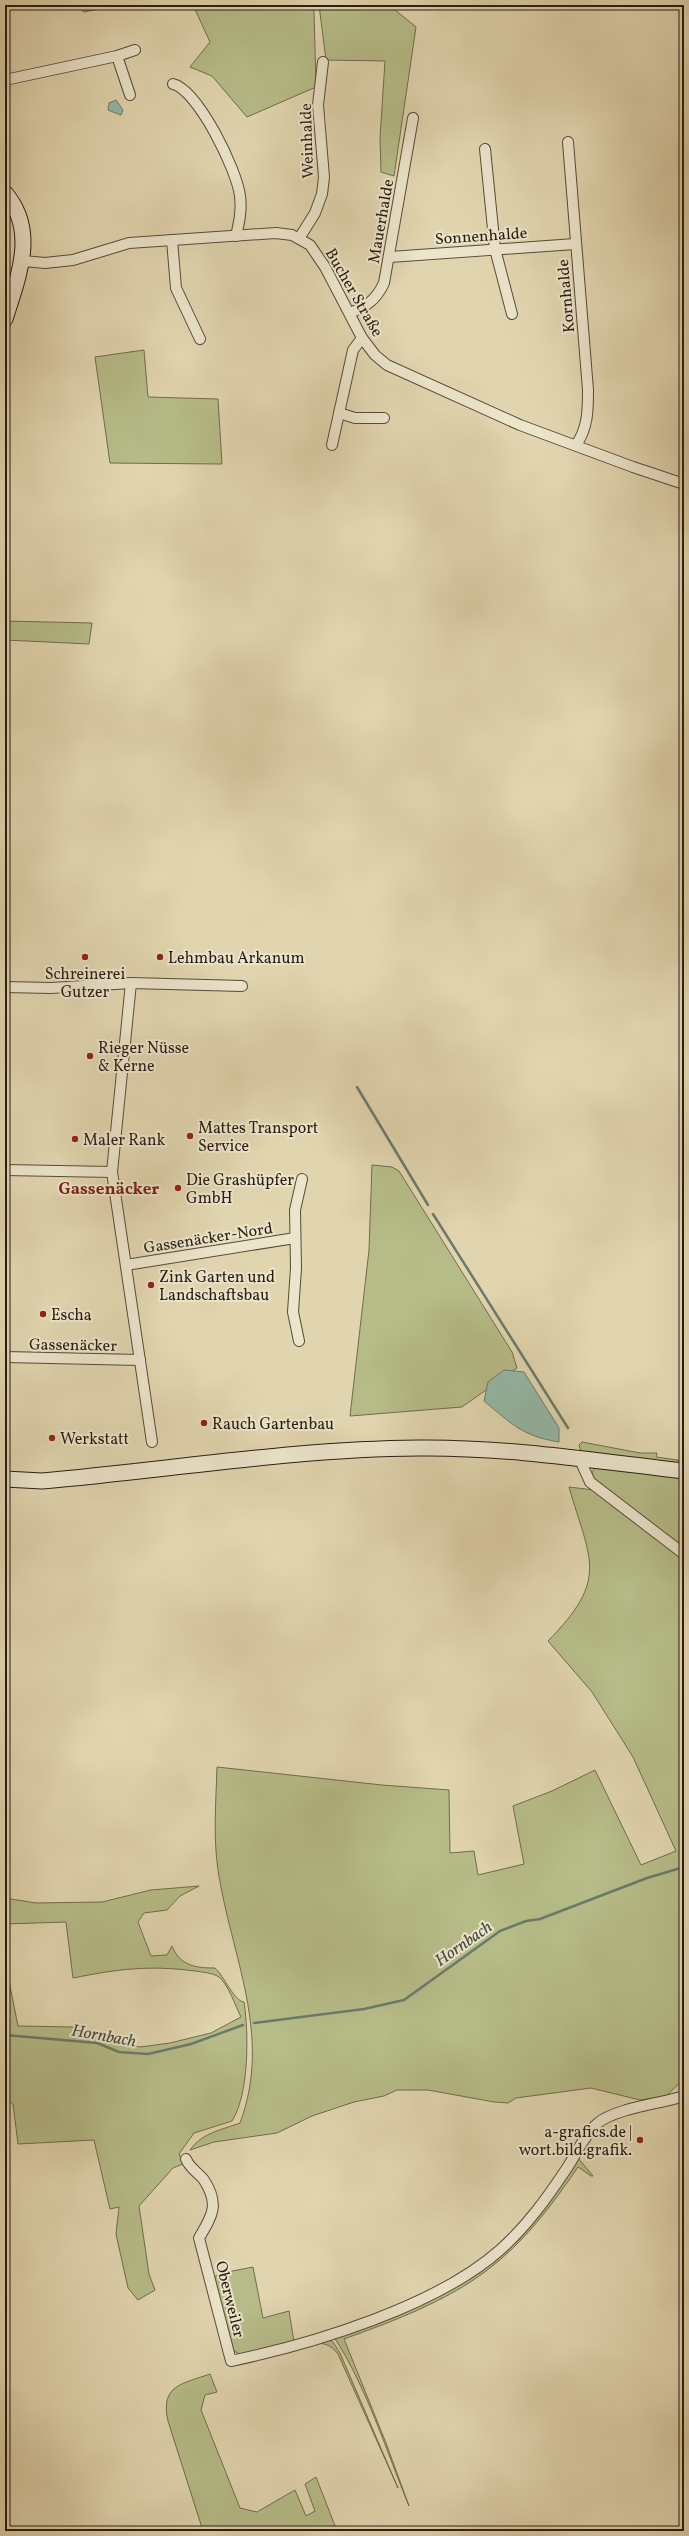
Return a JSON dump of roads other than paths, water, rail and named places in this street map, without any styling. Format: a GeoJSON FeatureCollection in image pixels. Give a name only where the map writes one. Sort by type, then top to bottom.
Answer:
{"type":"FeatureCollection","features":[{"type":"Feature","properties":{"kind":"main road"},"geometry":{"type":"LineString","coordinates":[[5,193],[15,208],[22,223],[24,239],[23,262],[5,319]]}},
{"type":"Feature","properties":{"kind":"main road"},"geometry":{"type":"LineString","coordinates":[[5,1479],[42,1481],[336,1451],[381,1449],[483,1450],[684,1472]]}},
{"type":"Feature","properties":{"kind":"street"},"geometry":{"type":"LineString","coordinates":[[5,80],[117,56],[135,50]]}},
{"type":"Feature","properties":{"kind":"street"},"geometry":{"type":"LineString","coordinates":[[117,56],[130,95]]}},
{"type":"Feature","properties":{"kind":"street","name":"Weinhalde"},"geometry":{"type":"LineString","coordinates":[[300,238],[315,213],[322,194],[324,177],[318,105],[323,62]]}},
{"type":"Feature","properties":{"kind":"street"},"geometry":{"type":"LineString","coordinates":[[173,84],[182,86],[203,115],[233,165],[240,196],[241,214],[236,236]]}},
{"type":"Feature","properties":{"kind":"street","name":"Mauerhalde"},"geometry":{"type":"LineString","coordinates":[[350,313],[366,306],[378,296],[384,283],[390,257],[413,118]]}},
{"type":"Feature","properties":{"kind":"street","name":"Kornhalde"},"geometry":{"type":"LineString","coordinates":[[568,142],[575,244],[588,390],[588,415],[584,434],[576,445]]}},
{"type":"Feature","properties":{"kind":"street"},"geometry":{"type":"LineString","coordinates":[[485,149],[495,249],[512,314]]}},
{"type":"Feature","properties":{"kind":"street"},"geometry":{"type":"LineString","coordinates":[[23,262],[45,263],[73,260],[128,243],[276,233],[300,238]]}},
{"type":"Feature","properties":{"kind":"street","name":"Bucher Straße"},"geometry":{"type":"LineString","coordinates":[[300,238],[310,245],[325,267],[362,338],[375,355],[387,365],[515,422],[620,463],[684,484]]}},
{"type":"Feature","properties":{"kind":"street"},"geometry":{"type":"LineString","coordinates":[[172,240],[176,288],[200,339]]}},
{"type":"Feature","properties":{"kind":"street","name":"Sonnenhalde"},"geometry":{"type":"LineString","coordinates":[[390,257],[575,244]]}},
{"type":"Feature","properties":{"kind":"street"},"geometry":{"type":"LineString","coordinates":[[332,445],[353,350],[362,338]]}},
{"type":"Feature","properties":{"kind":"street"},"geometry":{"type":"LineString","coordinates":[[339,413],[355,418],[384,418]]}},
{"type":"Feature","properties":{"kind":"street"},"geometry":{"type":"LineString","coordinates":[[5,987],[51,988],[131,983],[242,986]]}},
{"type":"Feature","properties":{"kind":"street","name":"Gassenäcker"},"geometry":{"type":"LineString","coordinates":[[131,983],[112,1172],[152,1442]]}},
{"type":"Feature","properties":{"kind":"street"},"geometry":{"type":"LineString","coordinates":[[5,1170],[112,1172]]}},
{"type":"Feature","properties":{"kind":"street","name":"Gassenäcker-Nord"},"geometry":{"type":"LineString","coordinates":[[300,1341],[292,1312],[295,1210],[302,1179]]}},
{"type":"Feature","properties":{"kind":"street","name":"Gassenäcker-Nord"},"geometry":{"type":"LineString","coordinates":[[126,1265],[295,1238]]}},
{"type":"Feature","properties":{"kind":"street","name":"Gassenäcker"},"geometry":{"type":"LineString","coordinates":[[5,1357],[140,1360]]}},
{"type":"Feature","properties":{"kind":"street"},"geometry":{"type":"LineString","coordinates":[[580,1460],[590,1482],[684,1554]]}},
{"type":"Feature","properties":{"kind":"street","name":"Oberweiler"},"geometry":{"type":"LineString","coordinates":[[186,2158],[190,2167],[203,2180],[212,2199],[213,2215],[199,2238],[231,2361],[280,2351],[326,2335],[408,2305],[460,2278],[499,2251],[527,2224],[598,2123],[626,2111],[684,2096]]}},
{"type":"Feature","properties":{"kind":"waterway"},"geometry":{"type":"LineString","coordinates":[[357,1087],[428,1205]]}},
{"type":"Feature","properties":{"kind":"waterway"},"geometry":{"type":"LineString","coordinates":[[433,1214],[568,1428]]}},
{"type":"Feature","properties":{"kind":"waterway","name":"Hornbach"},"geometry":{"type":"LineString","coordinates":[[254,2023],[364,2009],[404,2000],[500,1931],[526,1921],[540,1919],[647,1878],[684,1867]]}},
{"type":"Feature","properties":{"kind":"waterway","name":"Hornbach"},"geometry":{"type":"LineString","coordinates":[[5,2035],[97,2043],[119,2052],[148,2054],[191,2044],[243,2025]]}},
{"type":"Feature","properties":{"kind":"place","name":"Schreinerei Gutzer"},"geometry":{"type":"Point","coordinates":[85,957]}},
{"type":"Feature","properties":{"kind":"place","name":"Lehmbau Arkanum"},"geometry":{"type":"Point","coordinates":[160,957]}},
{"type":"Feature","properties":{"kind":"place","name":"Rieger Nüsse & Kerne"},"geometry":{"type":"Point","coordinates":[90,1056]}},
{"type":"Feature","properties":{"kind":"place","name":"Mattes Transport Service"},"geometry":{"type":"Point","coordinates":[190,1136]}},
{"type":"Feature","properties":{"kind":"place","name":"Maler Rank"},"geometry":{"type":"Point","coordinates":[75,1139]}},
{"type":"Feature","properties":{"kind":"place","name":"Die Grashüpfer GmbH"},"geometry":{"type":"Point","coordinates":[178,1188]}},
{"type":"Feature","properties":{"kind":"place","name":"Zink Garten und Landschaftsbau"},"geometry":{"type":"Point","coordinates":[151,1285]}},
{"type":"Feature","properties":{"kind":"place","name":"Escha"},"geometry":{"type":"Point","coordinates":[43,1314]}},
{"type":"Feature","properties":{"kind":"place","name":"Rauch Gartenbau"},"geometry":{"type":"Point","coordinates":[204,1423]}},
{"type":"Feature","properties":{"kind":"place","name":"Werkstatt"},"geometry":{"type":"Point","coordinates":[52,1438]}},
{"type":"Feature","properties":{"kind":"place","name":"a-grafics.de | wort.bild.grafik."},"geometry":{"type":"Point","coordinates":[640,2140]}},
{"type":"Feature","properties":{"kind":"district","name":"Gassenäcker"},"geometry":{"type":"Point","coordinates":[109,1188]}}]}
